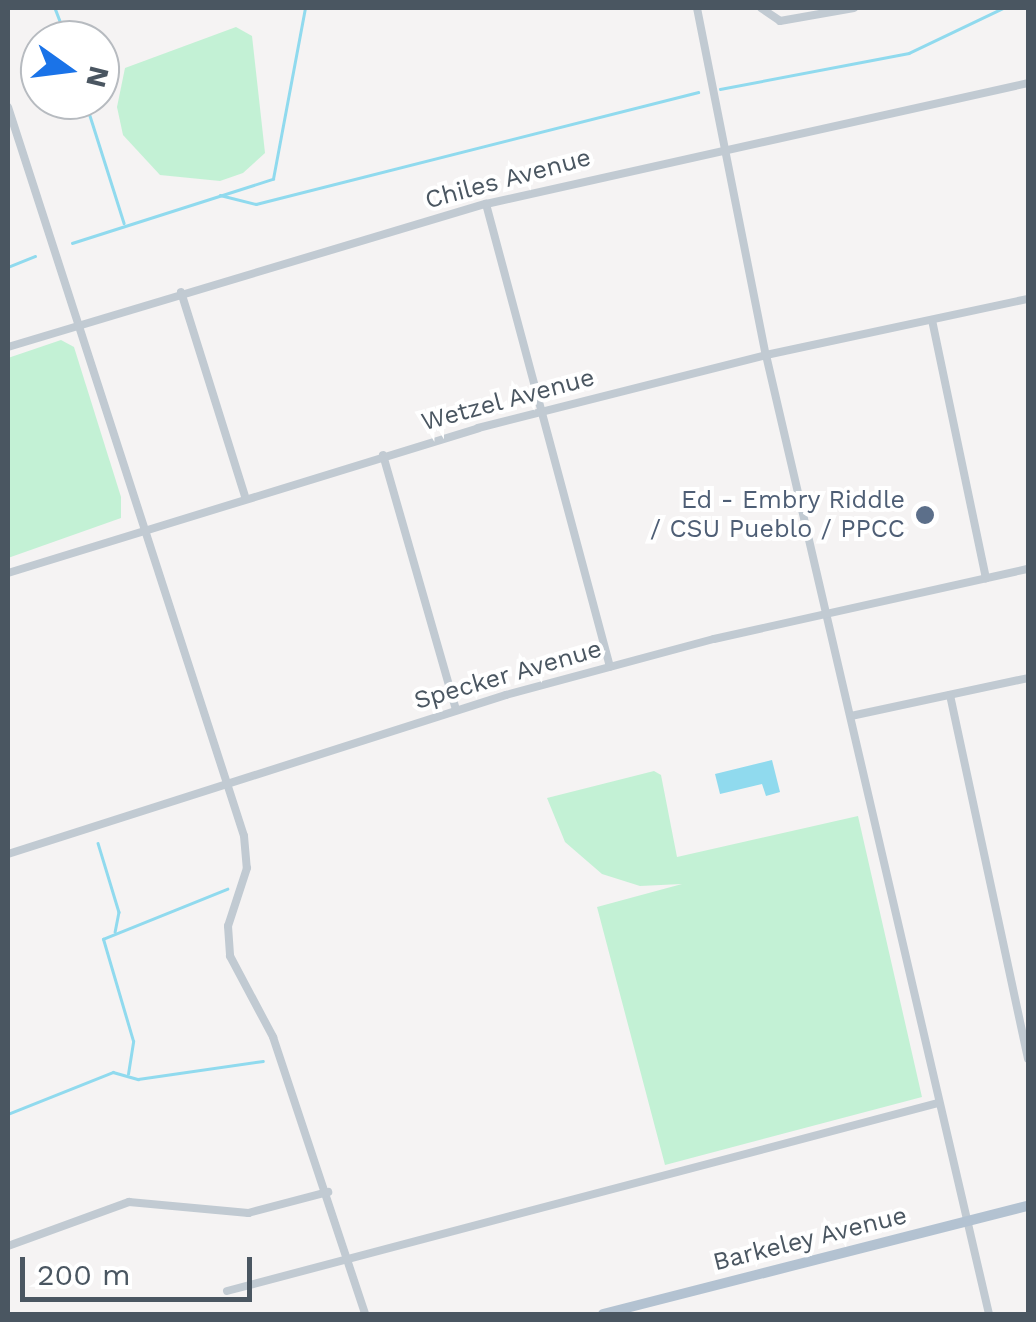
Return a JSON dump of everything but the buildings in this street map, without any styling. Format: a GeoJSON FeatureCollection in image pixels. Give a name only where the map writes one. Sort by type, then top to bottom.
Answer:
{"type":"FeatureCollection","features":[{"type":"Feature","properties":{"kind":"main road","name":"Barkeley Avenue"},"geometry":{"type":"LineString","coordinates":[[604,1314],[1028,1206]]}},
{"type":"Feature","properties":{"kind":"street"},"geometry":{"type":"LineString","coordinates":[[697,8],[720,148],[766,355],[989,1314]]}},
{"type":"Feature","properties":{"kind":"street"},"geometry":{"type":"LineString","coordinates":[[761,8],[780,21],[854,8]]}},
{"type":"Feature","properties":{"kind":"street","name":"Chiles Avenue"},"geometry":{"type":"LineString","coordinates":[[8,347],[181,292],[486,204],[720,148],[1028,83]]}},
{"type":"Feature","properties":{"kind":"street"},"geometry":{"type":"LineString","coordinates":[[8,107],[247,859],[228,926],[230,956],[273,1036],[352,1263],[365,1314]]}},
{"type":"Feature","properties":{"kind":"street"},"geometry":{"type":"LineString","coordinates":[[486,204],[610,667]]}},
{"type":"Feature","properties":{"kind":"street"},"geometry":{"type":"LineString","coordinates":[[181,292],[245,496]]}},
{"type":"Feature","properties":{"kind":"street","name":"Wetzel Avenue"},"geometry":{"type":"LineString","coordinates":[[8,573],[245,496],[542,411],[766,355],[1028,299]]}},
{"type":"Feature","properties":{"kind":"street"},"geometry":{"type":"LineString","coordinates":[[932,320],[986,578]]}},
{"type":"Feature","properties":{"kind":"street"},"geometry":{"type":"LineString","coordinates":[[383,455],[456,709]]}},
{"type":"Feature","properties":{"kind":"street","name":"Specker Avenue"},"geometry":{"type":"LineString","coordinates":[[8,854],[224,780],[456,709],[827,613],[1028,569]]}},
{"type":"Feature","properties":{"kind":"street"},"geometry":{"type":"LineString","coordinates":[[851,716],[1028,678]]}},
{"type":"Feature","properties":{"kind":"street"},"geometry":{"type":"LineString","coordinates":[[950,695],[1028,1059]]}},
{"type":"Feature","properties":{"kind":"street"},"geometry":{"type":"LineString","coordinates":[[226,1291],[352,1263],[938,1104]]}},
{"type":"Feature","properties":{"kind":"street"},"geometry":{"type":"LineString","coordinates":[[8,1246],[129,1202],[248,1213],[328,1192]]}},
{"type":"Feature","properties":{"kind":"green space"},"geometry":{"type":"Polygon","coordinates":[[[236,27],[252,36],[265,153],[243,173],[220,181],[160,175],[123,135],[120,92],[125,68],[236,27]]]}},
{"type":"Feature","properties":{"kind":"green space"},"geometry":{"type":"Polygon","coordinates":[[[61,340],[74,347],[121,497],[121,518],[8,558],[8,358],[61,340]]]}},
{"type":"Feature","properties":{"kind":"green space"},"geometry":{"type":"Polygon","coordinates":[[[654,771],[661,775],[677,857],[858,816],[922,1097],[665,1165],[597,907],[682,884],[640,886],[602,874],[565,842],[547,798],[654,771]]]}},
{"type":"Feature","properties":{"kind":"water"},"geometry":{"type":"Polygon","coordinates":[[[772,760],[780,792],[766,796],[762,784],[720,794],[715,774],[772,760]]]}},
{"type":"Feature","properties":{"kind":"waterway"},"geometry":{"type":"LineString","coordinates":[[55,8],[60,20]]}},
{"type":"Feature","properties":{"kind":"waterway"},"geometry":{"type":"LineString","coordinates":[[72,243],[273,179],[305,8]]}},
{"type":"Feature","properties":{"kind":"waterway"},"geometry":{"type":"LineString","coordinates":[[720,89],[909,53],[1003,8]]}},
{"type":"Feature","properties":{"kind":"waterway"},"geometry":{"type":"LineString","coordinates":[[220,195],[256,204],[698,92]]}},
{"type":"Feature","properties":{"kind":"waterway"},"geometry":{"type":"LineString","coordinates":[[91,120],[124,223]]}},
{"type":"Feature","properties":{"kind":"waterway"},"geometry":{"type":"LineString","coordinates":[[8,267],[35,256]]}},
{"type":"Feature","properties":{"kind":"waterway"},"geometry":{"type":"LineString","coordinates":[[98,843],[119,912],[115,932]]}},
{"type":"Feature","properties":{"kind":"waterway"},"geometry":{"type":"LineString","coordinates":[[128,1074],[133,1041],[103,939],[227,889]]}},
{"type":"Feature","properties":{"kind":"waterway"},"geometry":{"type":"LineString","coordinates":[[8,1114],[113,1072],[138,1079],[263,1061]]}},
{"type":"Feature","properties":{"kind":"place","name":"Ed - Embry Riddle / CSU Pueblo / PPCC"},"geometry":{"type":"Point","coordinates":[925,515]}}]}
